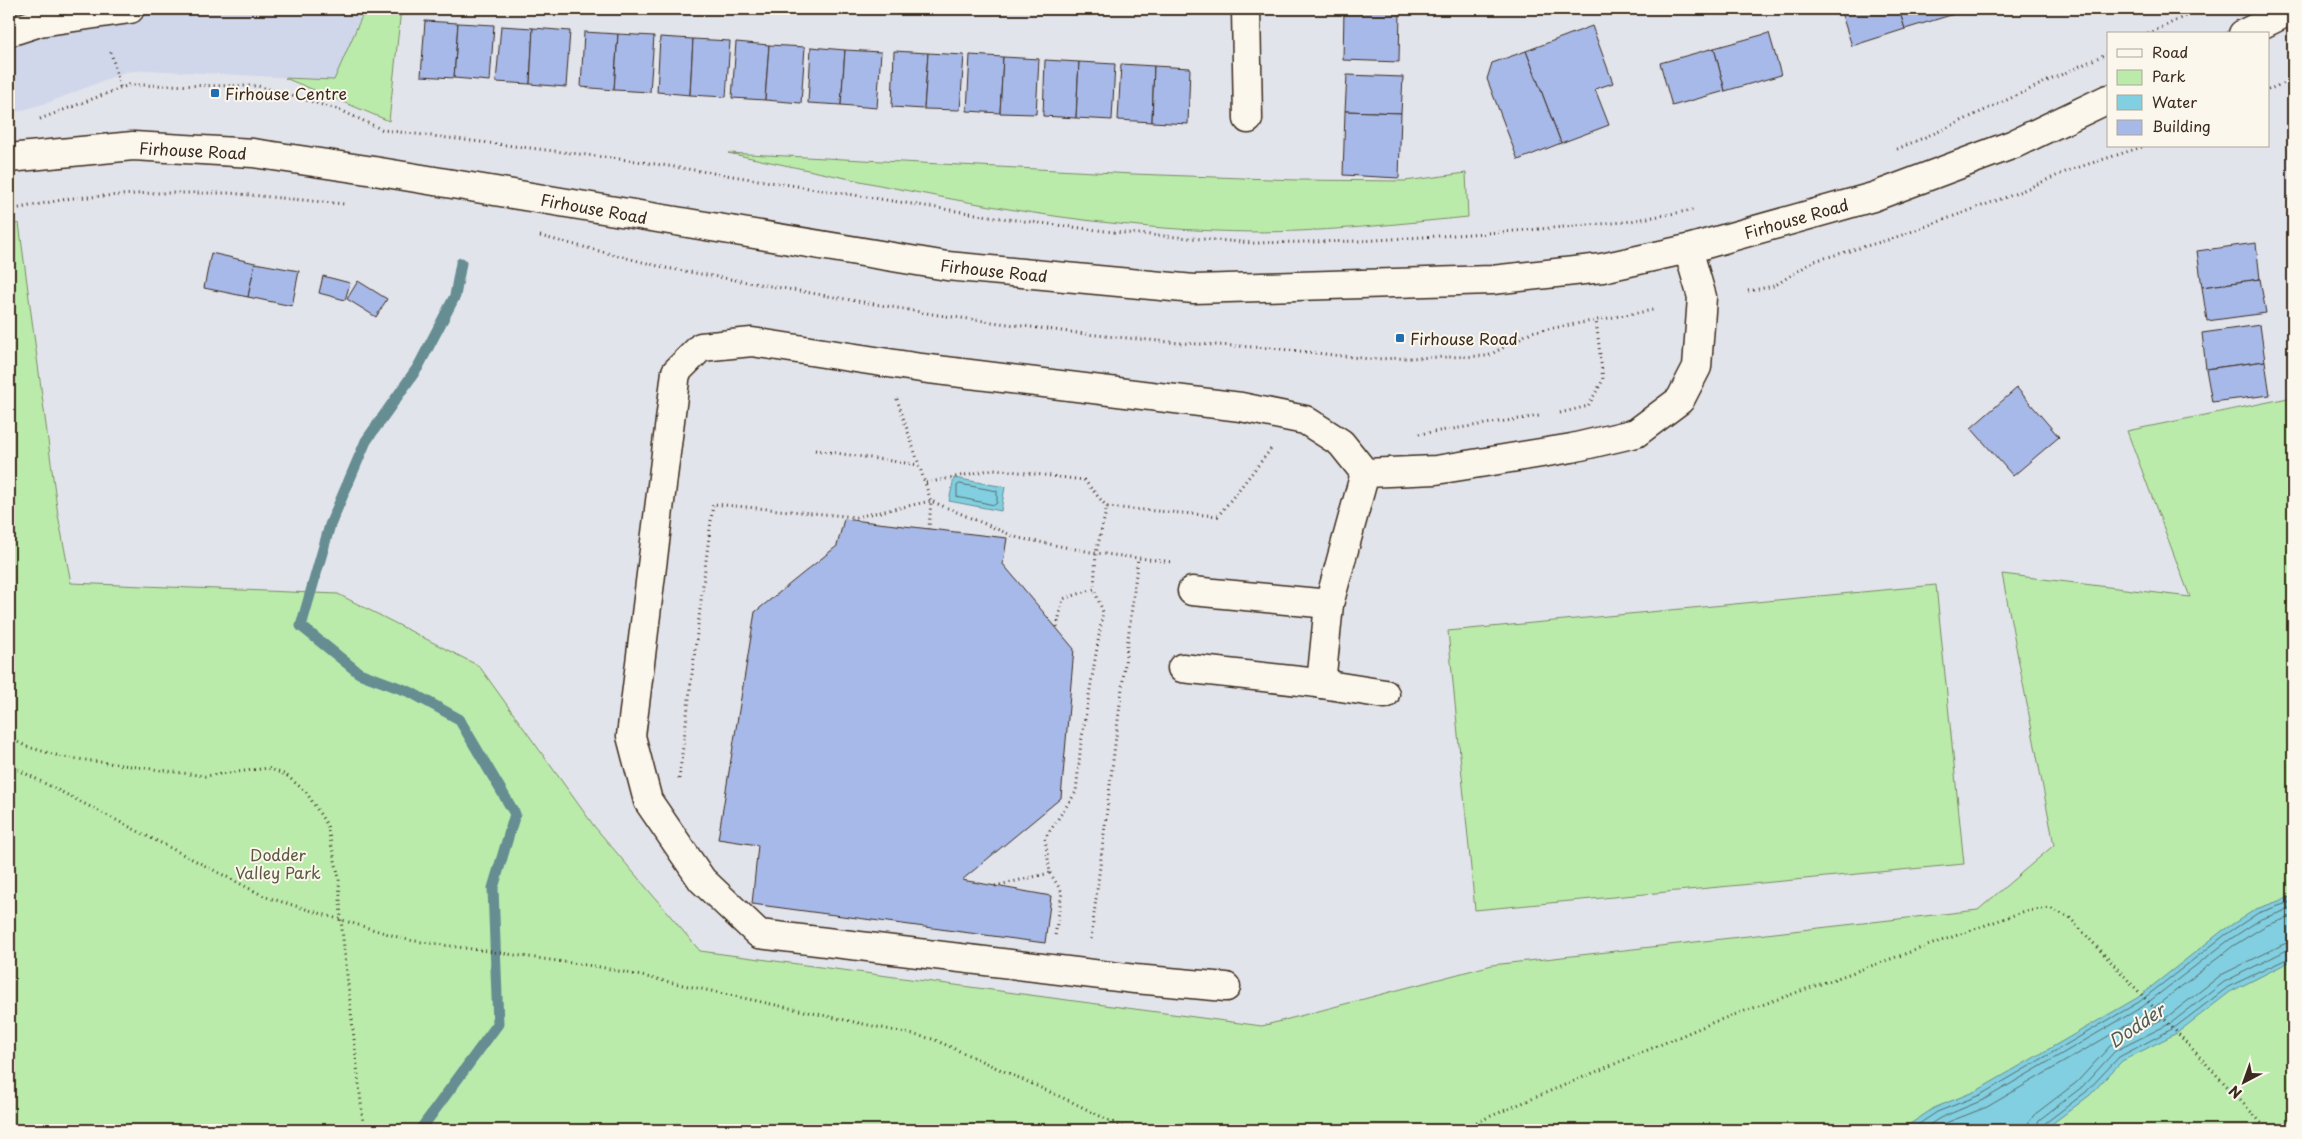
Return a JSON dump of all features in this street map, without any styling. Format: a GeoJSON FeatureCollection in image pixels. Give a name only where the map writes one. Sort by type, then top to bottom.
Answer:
{"type":"FeatureCollection","features":[{"type":"Feature","properties":{"kind":"main road"},"geometry":{"type":"LineString","coordinates":[[9,32],[39,16],[130,9]]}},
{"type":"Feature","properties":{"kind":"main road"},"geometry":{"type":"LineString","coordinates":[[1246,9],[1248,119]]}},
{"type":"Feature","properties":{"kind":"main road"},"geometry":{"type":"LineString","coordinates":[[2247,32],[2293,9]]}},
{"type":"Feature","properties":{"kind":"main road","name":"Firhouse Road"},"geometry":{"type":"LineString","coordinates":[[9,158],[133,146],[253,153],[374,171],[947,266],[1194,289],[1492,280],[1602,268],[1688,248],[1873,197],[2014,144],[2107,99]]}},
{"type":"Feature","properties":{"kind":"main road"},"geometry":{"type":"LineString","coordinates":[[1366,472],[1436,470],[1572,448],[1636,434],[1680,400],[1697,367],[1702,297],[1688,248]]}},
{"type":"Feature","properties":{"kind":"main road"},"geometry":{"type":"LineString","coordinates":[[1226,986],[1135,979],[759,934],[702,880],[648,801],[631,736],[676,372],[701,347],[752,342],[921,368],[1241,407],[1304,420],[1341,443],[1366,472]]}},
{"type":"Feature","properties":{"kind":"main road"},"geometry":{"type":"LineString","coordinates":[[1320,684],[1329,604],[1366,472]]}},
{"type":"Feature","properties":{"kind":"main road"},"geometry":{"type":"LineString","coordinates":[[1192,591],[1329,604]]}},
{"type":"Feature","properties":{"kind":"main road"},"geometry":{"type":"LineString","coordinates":[[1182,668],[1320,684],[1385,694]]}},
{"type":"Feature","properties":{"kind":"path"},"geometry":{"type":"LineString","coordinates":[[2152,32],[2200,9]]}},
{"type":"Feature","properties":{"kind":"path"},"geometry":{"type":"LineString","coordinates":[[111,52],[120,88]]}},
{"type":"Feature","properties":{"kind":"path"},"geometry":{"type":"LineString","coordinates":[[1889,152],[1942,130],[2107,53]]}},
{"type":"Feature","properties":{"kind":"path"},"geometry":{"type":"LineString","coordinates":[[2270,89],[2293,79]]}},
{"type":"Feature","properties":{"kind":"path"},"geometry":{"type":"LineString","coordinates":[[34,120],[129,85],[258,86],[340,110],[382,130],[636,161],[1008,219],[1123,233],[1254,243],[1360,241],[1502,232],[1625,222],[1698,209]]}},
{"type":"Feature","properties":{"kind":"path"},"geometry":{"type":"LineString","coordinates":[[1748,291],[1774,286],[1814,261],[1891,239],[2012,196],[2070,170],[2139,148]]}},
{"type":"Feature","properties":{"kind":"path"},"geometry":{"type":"LineString","coordinates":[[9,210],[72,198],[152,193],[229,193],[346,204]]}},
{"type":"Feature","properties":{"kind":"path"},"geometry":{"type":"LineString","coordinates":[[532,234],[666,268],[938,315],[1085,334],[1250,346],[1370,360],[1488,356],[1531,332],[1653,310]]}},
{"type":"Feature","properties":{"kind":"path"},"geometry":{"type":"LineString","coordinates":[[1552,414],[1588,406],[1603,380],[1596,320]]}},
{"type":"Feature","properties":{"kind":"path"},"geometry":{"type":"LineString","coordinates":[[896,400],[932,501],[929,529]]}},
{"type":"Feature","properties":{"kind":"path"},"geometry":{"type":"LineString","coordinates":[[1411,436],[1542,416]]}},
{"type":"Feature","properties":{"kind":"path"},"geometry":{"type":"LineString","coordinates":[[926,483],[994,469],[1084,480],[1107,507],[1218,516],[1276,442]]}},
{"type":"Feature","properties":{"kind":"path"},"geometry":{"type":"LineString","coordinates":[[815,450],[919,465]]}},
{"type":"Feature","properties":{"kind":"path"},"geometry":{"type":"LineString","coordinates":[[678,788],[713,504],[856,517],[932,501],[1018,538],[1096,553],[1177,562]]}},
{"type":"Feature","properties":{"kind":"path"},"geometry":{"type":"LineString","coordinates":[[1054,939],[1062,892],[1050,873],[1045,838],[1076,792],[1080,743],[1103,612],[1094,589],[1096,553],[1107,507]]}},
{"type":"Feature","properties":{"kind":"path"},"geometry":{"type":"LineString","coordinates":[[1090,943],[1138,558]]}},
{"type":"Feature","properties":{"kind":"path"},"geometry":{"type":"LineString","coordinates":[[1057,627],[1063,599],[1094,589]]}},
{"type":"Feature","properties":{"kind":"path"},"geometry":{"type":"LineString","coordinates":[[9,738],[28,747],[62,757],[205,776],[268,768],[286,775],[306,792],[327,825],[339,878],[341,920],[364,1130]]}},
{"type":"Feature","properties":{"kind":"path"},"geometry":{"type":"LineString","coordinates":[[9,765],[266,898],[408,940],[600,967],[933,1038],[1128,1130]]}},
{"type":"Feature","properties":{"kind":"path"},"geometry":{"type":"LineString","coordinates":[[995,886],[1050,873]]}},
{"type":"Feature","properties":{"kind":"path"},"geometry":{"type":"LineString","coordinates":[[1458,1130],[1714,1022],[2025,911],[2050,908],[2070,918],[2268,1130]]}},
{"type":"Feature","properties":{"kind":"shaded area"},"geometry":{"type":"Polygon","coordinates":[[[9,9],[365,9],[334,80],[147,70],[125,72],[50,102],[9,114],[9,9]]]}},
{"type":"Feature","properties":{"kind":"green space"},"geometry":{"type":"Polygon","coordinates":[[[365,9],[401,9],[389,121],[285,78],[334,80],[365,9]]]}},
{"type":"Feature","properties":{"kind":"green space"},"geometry":{"type":"Polygon","coordinates":[[[728,153],[1133,174],[1297,180],[1405,181],[1466,173],[1468,217],[1279,232],[1216,231],[1154,227],[1032,213],[849,179],[728,153]]]}},
{"type":"Feature","properties":{"kind":"green space","name":"Dodder Valley Park"},"geometry":{"type":"Polygon","coordinates":[[[19,223],[58,515],[71,583],[338,594],[479,666],[594,826],[700,951],[1262,1026],[1492,965],[1978,910],[2054,845],[2002,574],[2190,597],[2127,431],[2293,397],[2293,1130],[9,1130],[9,226],[19,223]]]}},
{"type":"Feature","properties":{"kind":"green space"},"geometry":{"type":"Polygon","coordinates":[[[1936,585],[1964,864],[1475,910],[1448,631],[1936,585]]]}},
{"type":"Feature","properties":{"kind":"water"},"geometry":{"type":"Polygon","coordinates":[[[954,478],[1005,487],[1001,511],[949,501],[954,478]]]}},
{"type":"Feature","properties":{"kind":"water","name":"Dodder"},"geometry":{"type":"Polygon","coordinates":[[[2293,896],[2293,960],[2230,992],[2177,1033],[2122,1061],[2090,1095],[2044,1130],[1901,1130],[1934,1108],[1978,1090],[2137,998],[2222,931],[2256,909],[2293,896]]]}},
{"type":"Feature","properties":{"kind":"building"},"geometry":{"type":"Polygon","coordinates":[[[1344,9],[1400,10],[1399,62],[1343,60],[1344,9]]]}},
{"type":"Feature","properties":{"kind":"building"},"geometry":{"type":"Polygon","coordinates":[[[1840,9],[1899,9],[1905,29],[1852,46],[1840,9]]]}},
{"type":"Feature","properties":{"kind":"building"},"geometry":{"type":"Polygon","coordinates":[[[1899,9],[1960,9],[1961,12],[1905,29],[1899,9]]]}},
{"type":"Feature","properties":{"kind":"building"},"geometry":{"type":"Polygon","coordinates":[[[425,21],[458,23],[454,78],[421,76],[425,21]]]}},
{"type":"Feature","properties":{"kind":"building"},"geometry":{"type":"Polygon","coordinates":[[[458,23],[494,25],[490,81],[454,78],[458,23]]]}},
{"type":"Feature","properties":{"kind":"building"},"geometry":{"type":"Polygon","coordinates":[[[501,26],[533,28],[530,84],[496,82],[501,26]]]}},
{"type":"Feature","properties":{"kind":"building"},"geometry":{"type":"Polygon","coordinates":[[[1592,26],[1613,83],[1595,89],[1609,125],[1561,143],[1526,51],[1592,26]]]}},
{"type":"Feature","properties":{"kind":"building"},"geometry":{"type":"Polygon","coordinates":[[[533,28],[570,31],[566,87],[530,84],[533,28]]]}},
{"type":"Feature","properties":{"kind":"building"},"geometry":{"type":"Polygon","coordinates":[[[584,32],[618,34],[614,90],[581,87],[584,32]]]}},
{"type":"Feature","properties":{"kind":"building"},"geometry":{"type":"Polygon","coordinates":[[[1769,33],[1781,75],[1725,91],[1714,48],[1769,33]]]}},
{"type":"Feature","properties":{"kind":"building"},"geometry":{"type":"Polygon","coordinates":[[[618,34],[654,36],[650,92],[614,90],[618,34]]]}},
{"type":"Feature","properties":{"kind":"building"},"geometry":{"type":"Polygon","coordinates":[[[660,37],[693,39],[690,95],[657,92],[660,37]]]}},
{"type":"Feature","properties":{"kind":"building"},"geometry":{"type":"Polygon","coordinates":[[[693,39],[730,41],[726,97],[690,95],[693,39]]]}},
{"type":"Feature","properties":{"kind":"building"},"geometry":{"type":"Polygon","coordinates":[[[736,42],[769,45],[765,100],[732,98],[736,42]]]}},
{"type":"Feature","properties":{"kind":"building"},"geometry":{"type":"Polygon","coordinates":[[[769,45],[805,47],[801,103],[765,100],[769,45]]]}},
{"type":"Feature","properties":{"kind":"building"},"geometry":{"type":"Polygon","coordinates":[[[811,47],[845,50],[841,105],[808,103],[811,47]]]}},
{"type":"Feature","properties":{"kind":"building"},"geometry":{"type":"Polygon","coordinates":[[[1714,48],[1725,91],[1672,106],[1660,63],[1714,48]]]}},
{"type":"Feature","properties":{"kind":"building"},"geometry":{"type":"Polygon","coordinates":[[[845,50],[881,52],[877,108],[841,105],[845,50]]]}},
{"type":"Feature","properties":{"kind":"building"},"geometry":{"type":"Polygon","coordinates":[[[894,51],[928,53],[924,109],[892,107],[894,51]]]}},
{"type":"Feature","properties":{"kind":"building"},"geometry":{"type":"Polygon","coordinates":[[[1526,51],[1561,143],[1518,160],[1487,79],[1492,63],[1526,51]]]}},
{"type":"Feature","properties":{"kind":"building"},"geometry":{"type":"Polygon","coordinates":[[[928,53],[964,55],[960,110],[924,109],[928,53]]]}},
{"type":"Feature","properties":{"kind":"building"},"geometry":{"type":"Polygon","coordinates":[[[970,55],[1003,57],[1000,113],[967,111],[970,55]]]}},
{"type":"Feature","properties":{"kind":"building"},"geometry":{"type":"Polygon","coordinates":[[[1003,57],[1039,59],[1036,114],[1000,113],[1003,57]]]}},
{"type":"Feature","properties":{"kind":"building"},"geometry":{"type":"Polygon","coordinates":[[[1045,60],[1079,62],[1076,118],[1043,116],[1045,60]]]}},
{"type":"Feature","properties":{"kind":"building"},"geometry":{"type":"Polygon","coordinates":[[[1079,62],[1115,64],[1112,120],[1076,118],[1079,62]]]}},
{"type":"Feature","properties":{"kind":"building"},"geometry":{"type":"Polygon","coordinates":[[[1121,64],[1154,66],[1152,122],[1118,120],[1121,64]]]}},
{"type":"Feature","properties":{"kind":"building"},"geometry":{"type":"Polygon","coordinates":[[[1154,66],[1190,68],[1188,124],[1152,122],[1154,66]]]}},
{"type":"Feature","properties":{"kind":"building"},"geometry":{"type":"Polygon","coordinates":[[[1347,75],[1403,77],[1401,113],[1345,111],[1347,75]]]}},
{"type":"Feature","properties":{"kind":"building"},"geometry":{"type":"Polygon","coordinates":[[[1345,111],[1401,113],[1399,178],[1343,175],[1345,111]]]}},
{"type":"Feature","properties":{"kind":"building"},"geometry":{"type":"Polygon","coordinates":[[[2256,243],[2260,279],[2202,287],[2197,251],[2256,243]]]}},
{"type":"Feature","properties":{"kind":"building"},"geometry":{"type":"Polygon","coordinates":[[[211,253],[255,263],[248,297],[204,288],[211,253]]]}},
{"type":"Feature","properties":{"kind":"building"},"geometry":{"type":"Polygon","coordinates":[[[255,263],[299,271],[292,306],[248,297],[255,263]]]}},
{"type":"Feature","properties":{"kind":"building"},"geometry":{"type":"Polygon","coordinates":[[[323,276],[350,283],[345,300],[319,293],[323,276]]]}},
{"type":"Feature","properties":{"kind":"building"},"geometry":{"type":"Polygon","coordinates":[[[2260,279],[2266,313],[2207,321],[2202,287],[2260,279]]]}},
{"type":"Feature","properties":{"kind":"building"},"geometry":{"type":"Polygon","coordinates":[[[358,281],[387,299],[376,317],[347,299],[358,281]]]}},
{"type":"Feature","properties":{"kind":"building"},"geometry":{"type":"Polygon","coordinates":[[[2260,325],[2265,361],[2206,369],[2202,333],[2260,325]]]}},
{"type":"Feature","properties":{"kind":"building"},"geometry":{"type":"Polygon","coordinates":[[[2265,361],[2270,395],[2212,402],[2206,369],[2265,361]]]}},
{"type":"Feature","properties":{"kind":"building"},"geometry":{"type":"Polygon","coordinates":[[[2017,388],[2059,437],[2013,476],[1971,428],[2017,388]]]}},
{"type":"Feature","properties":{"kind":"building"},"geometry":{"type":"Polygon","coordinates":[[[844,519],[1007,538],[1003,564],[1074,649],[1061,798],[962,880],[1051,896],[1045,943],[752,904],[758,845],[718,839],[755,612],[837,546],[844,519]]]}},
{"type":"Feature","properties":{"kind":"waterway"},"geometry":{"type":"LineString","coordinates":[[420,1130],[498,1024],[493,888],[515,814],[459,719],[410,692],[359,673],[301,626],[330,525],[366,441],[418,367],[455,296],[461,263]]}},
{"type":"Feature","properties":{"kind":"place","name":"Firhouse Centre"},"geometry":{"type":"Point","coordinates":[215,93]}},
{"type":"Feature","properties":{"kind":"place","name":"Firhouse Road"},"geometry":{"type":"Point","coordinates":[1400,338]}}]}
